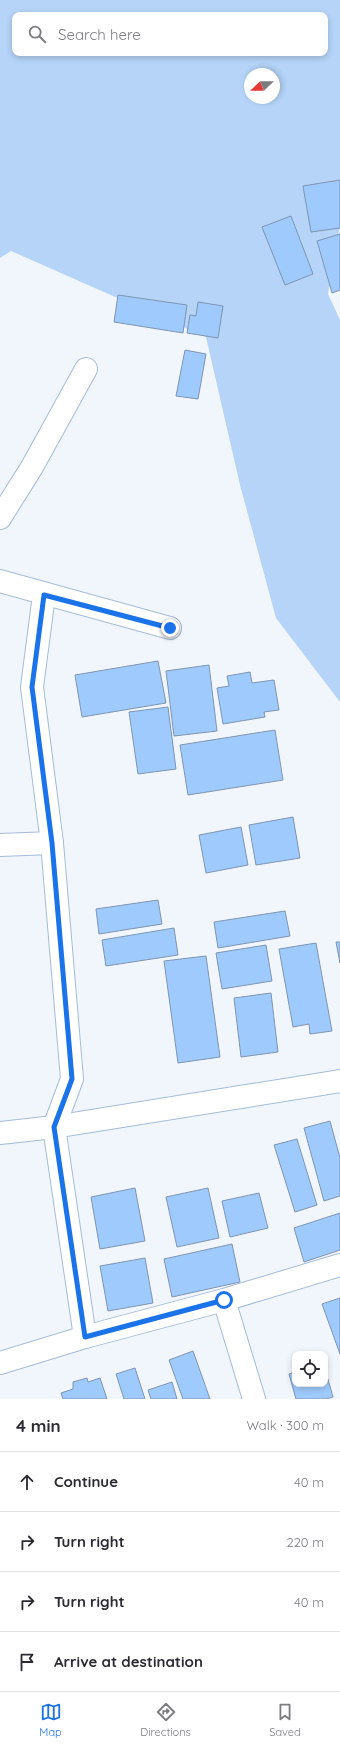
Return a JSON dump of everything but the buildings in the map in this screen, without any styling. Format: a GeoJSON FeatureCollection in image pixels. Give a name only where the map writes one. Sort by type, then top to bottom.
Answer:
{"type":"FeatureCollection","features":[{"type":"Feature","properties":{"kind":"street"},"geometry":{"type":"LineString","coordinates":[[0,518],[32,467],[86,369]]}},
{"type":"Feature","properties":{"kind":"street"},"geometry":{"type":"LineString","coordinates":[[0,581],[44,595],[170,628]]}},
{"type":"Feature","properties":{"kind":"street"},"geometry":{"type":"LineString","coordinates":[[44,595],[32,687],[52,843],[72,1079],[54,1127],[85,1337]]}},
{"type":"Feature","properties":{"kind":"street"},"geometry":{"type":"LineString","coordinates":[[0,845],[52,843]]}},
{"type":"Feature","properties":{"kind":"street"},"geometry":{"type":"LineString","coordinates":[[0,1133],[54,1127],[340,1081]]}},
{"type":"Feature","properties":{"kind":"street"},"geometry":{"type":"LineString","coordinates":[[0,1363],[85,1337],[224,1300],[340,1265]]}},
{"type":"Feature","properties":{"kind":"street"},"geometry":{"type":"LineString","coordinates":[[224,1300],[254,1399]]}},
{"type":"Feature","properties":{"kind":"shaded area"},"geometry":{"type":"Polygon","coordinates":[[[0,0],[340,0],[340,226],[328,294],[340,320],[340,702],[276,618],[240,485],[206,337],[11,251],[0,258],[0,0]]]}},
{"type":"Feature","properties":{"kind":"route"},"geometry":{"type":"LineString","coordinates":[[170,628],[44,595],[32,687],[52,843],[72,1079],[54,1127],[85,1337],[224,1300]]}}]}
